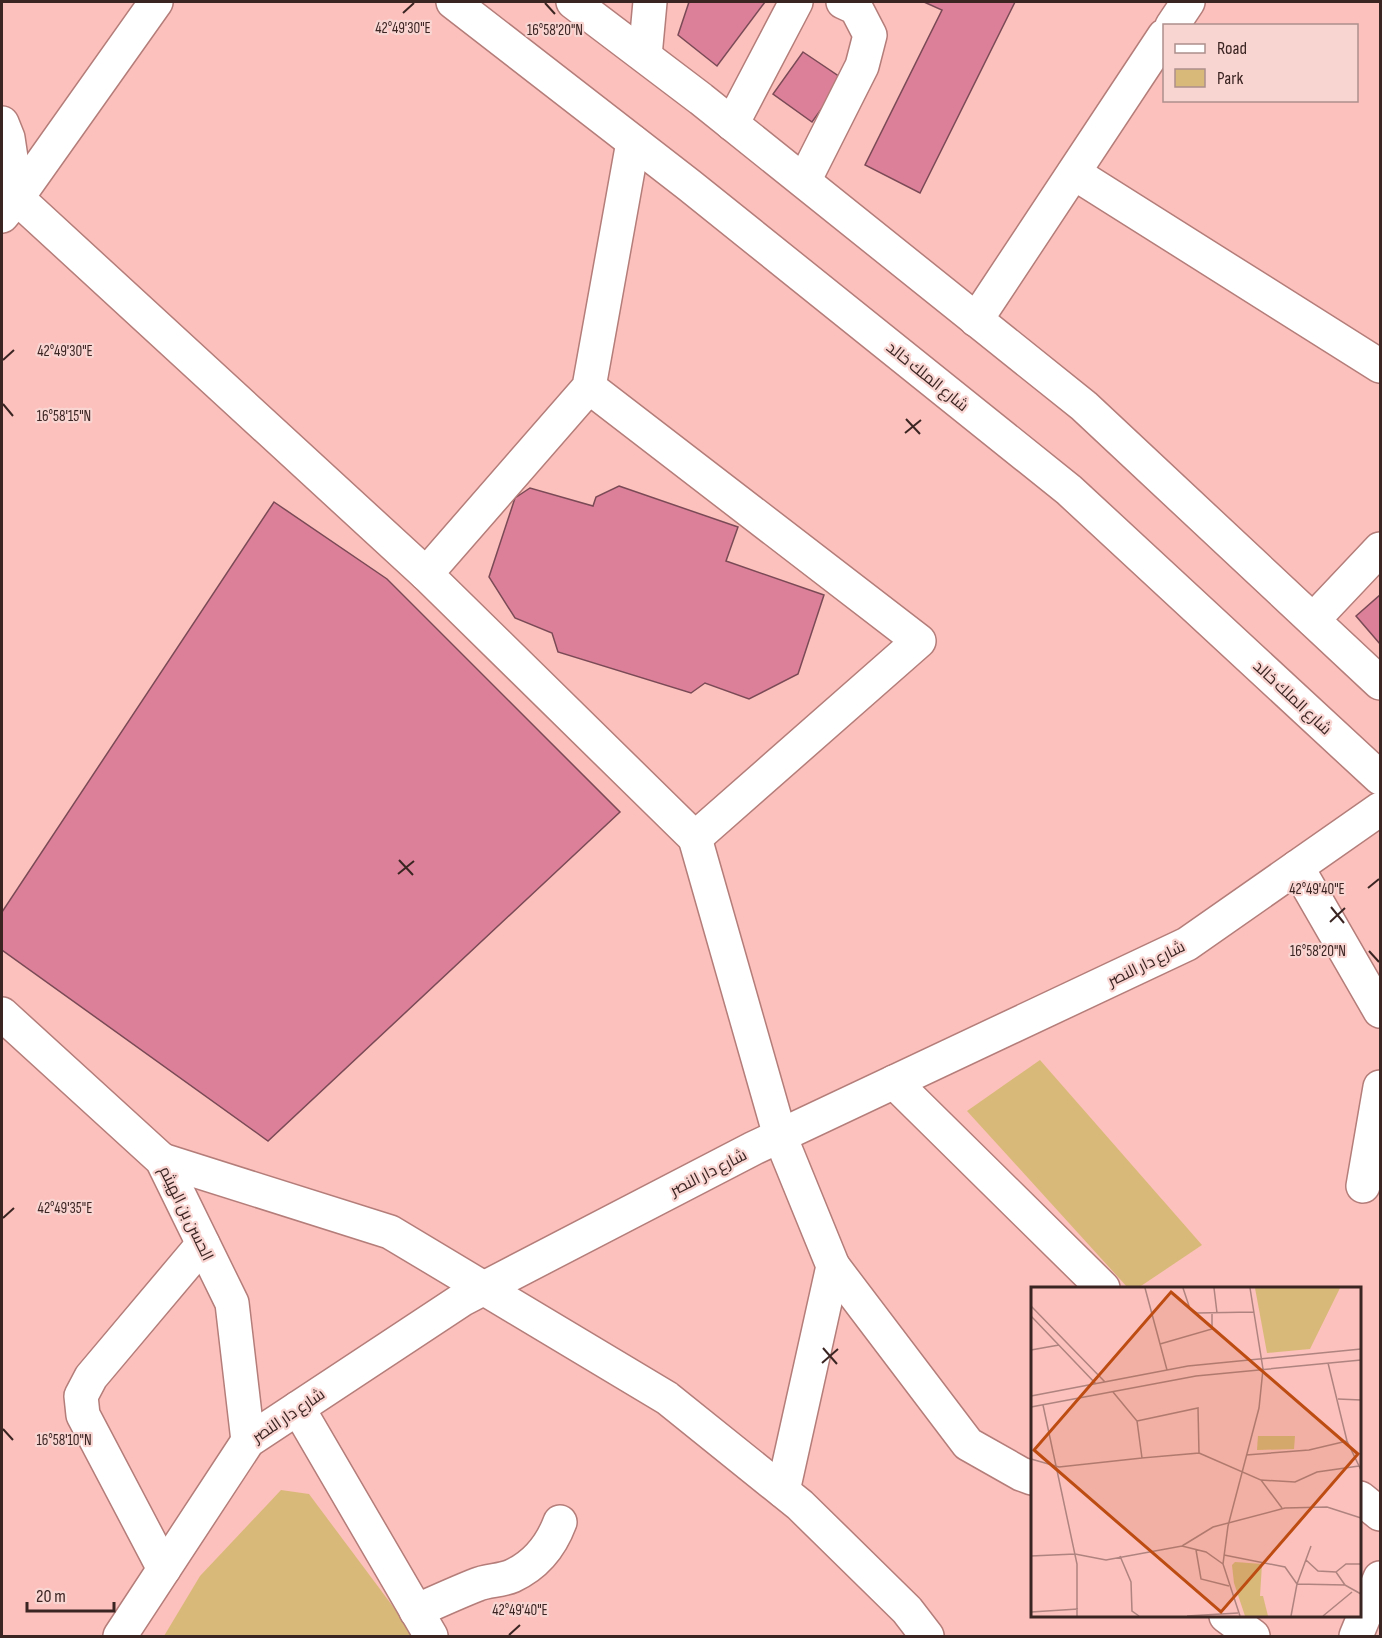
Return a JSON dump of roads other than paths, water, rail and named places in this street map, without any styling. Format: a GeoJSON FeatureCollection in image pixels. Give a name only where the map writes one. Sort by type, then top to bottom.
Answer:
{"type":"FeatureCollection","features":[{"type":"Feature","properties":{"kind":"street"},"geometry":{"type":"LineString","coordinates":[[9,207],[156,2]]}},
{"type":"Feature","properties":{"kind":"street","name":"شارع الملك خالد"},"geometry":{"type":"LineString","coordinates":[[453,2],[633,142],[1070,490],[1380,778]]}},
{"type":"Feature","properties":{"kind":"street"},"geometry":{"type":"LineString","coordinates":[[573,2],[601,12],[645,56],[1084,406],[1380,683]]}},
{"type":"Feature","properties":{"kind":"street"},"geometry":{"type":"LineString","coordinates":[[645,56],[650,2]]}},
{"type":"Feature","properties":{"kind":"street"},"geometry":{"type":"LineString","coordinates":[[732,124],[796,2]]}},
{"type":"Feature","properties":{"kind":"street"},"geometry":{"type":"LineString","coordinates":[[804,181],[862,66],[870,34],[856,8],[843,2]]}},
{"type":"Feature","properties":{"kind":"street"},"geometry":{"type":"LineString","coordinates":[[1173,24],[1188,2]]}},
{"type":"Feature","properties":{"kind":"street"},"geometry":{"type":"LineString","coordinates":[[976,320],[1163,38]]}},
{"type":"Feature","properties":{"kind":"street"},"geometry":{"type":"LineString","coordinates":[[2,123],[8,138],[9,207],[426,574],[695,838],[780,1136],[833,1266],[968,1444],[1031,1478]]}},
{"type":"Feature","properties":{"kind":"street"},"geometry":{"type":"LineString","coordinates":[[426,574],[589,387],[633,142]]}},
{"type":"Feature","properties":{"kind":"street"},"geometry":{"type":"LineString","coordinates":[[1074,172],[1380,366]]}},
{"type":"Feature","properties":{"kind":"street"},"geometry":{"type":"LineString","coordinates":[[589,387],[919,641],[695,838]]}},
{"type":"Feature","properties":{"kind":"street"},"geometry":{"type":"LineString","coordinates":[[1313,620],[1380,549]]}},
{"type":"Feature","properties":{"kind":"street","name":"شارع دار النصر"},"geometry":{"type":"LineString","coordinates":[[120,1636],[248,1441],[463,1299],[780,1136],[1187,944],[1380,809]]}},
{"type":"Feature","properties":{"kind":"street"},"geometry":{"type":"LineString","coordinates":[[1297,867],[1380,1011]]}},
{"type":"Feature","properties":{"kind":"street","name":"الحسن بن الهيثم"},"geometry":{"type":"LineString","coordinates":[[2,1014],[162,1160],[232,1303],[248,1441]]}},
{"type":"Feature","properties":{"kind":"street"},"geometry":{"type":"LineString","coordinates":[[894,1082],[1102,1287]]}},
{"type":"Feature","properties":{"kind":"street"},"geometry":{"type":"LineString","coordinates":[[1363,1186],[1380,1087]]}},
{"type":"Feature","properties":{"kind":"street"},"geometry":{"type":"LineString","coordinates":[[162,1160],[390,1232],[667,1398],[800,1505],[908,1610],[927,1636]]}},
{"type":"Feature","properties":{"kind":"street"},"geometry":{"type":"LineString","coordinates":[[164,1569],[83,1415],[81,1396],[91,1377],[203,1244]]}},
{"type":"Feature","properties":{"kind":"street"},"geometry":{"type":"LineString","coordinates":[[783,1491],[833,1266]]}},
{"type":"Feature","properties":{"kind":"street"},"geometry":{"type":"LineString","coordinates":[[298,1408],[424,1624],[478,1584],[511,1576],[544,1553],[554,1538],[560,1522]]}},
{"type":"Feature","properties":{"kind":"street"},"geometry":{"type":"LineString","coordinates":[[1361,1500],[1380,1514]]}},
{"type":"Feature","properties":{"kind":"street"},"geometry":{"type":"LineString","coordinates":[[1356,1636],[1380,1578]]}},
{"type":"Feature","properties":{"kind":"street"},"geometry":{"type":"LineString","coordinates":[[1227,1617],[1253,1636]]}}]}
